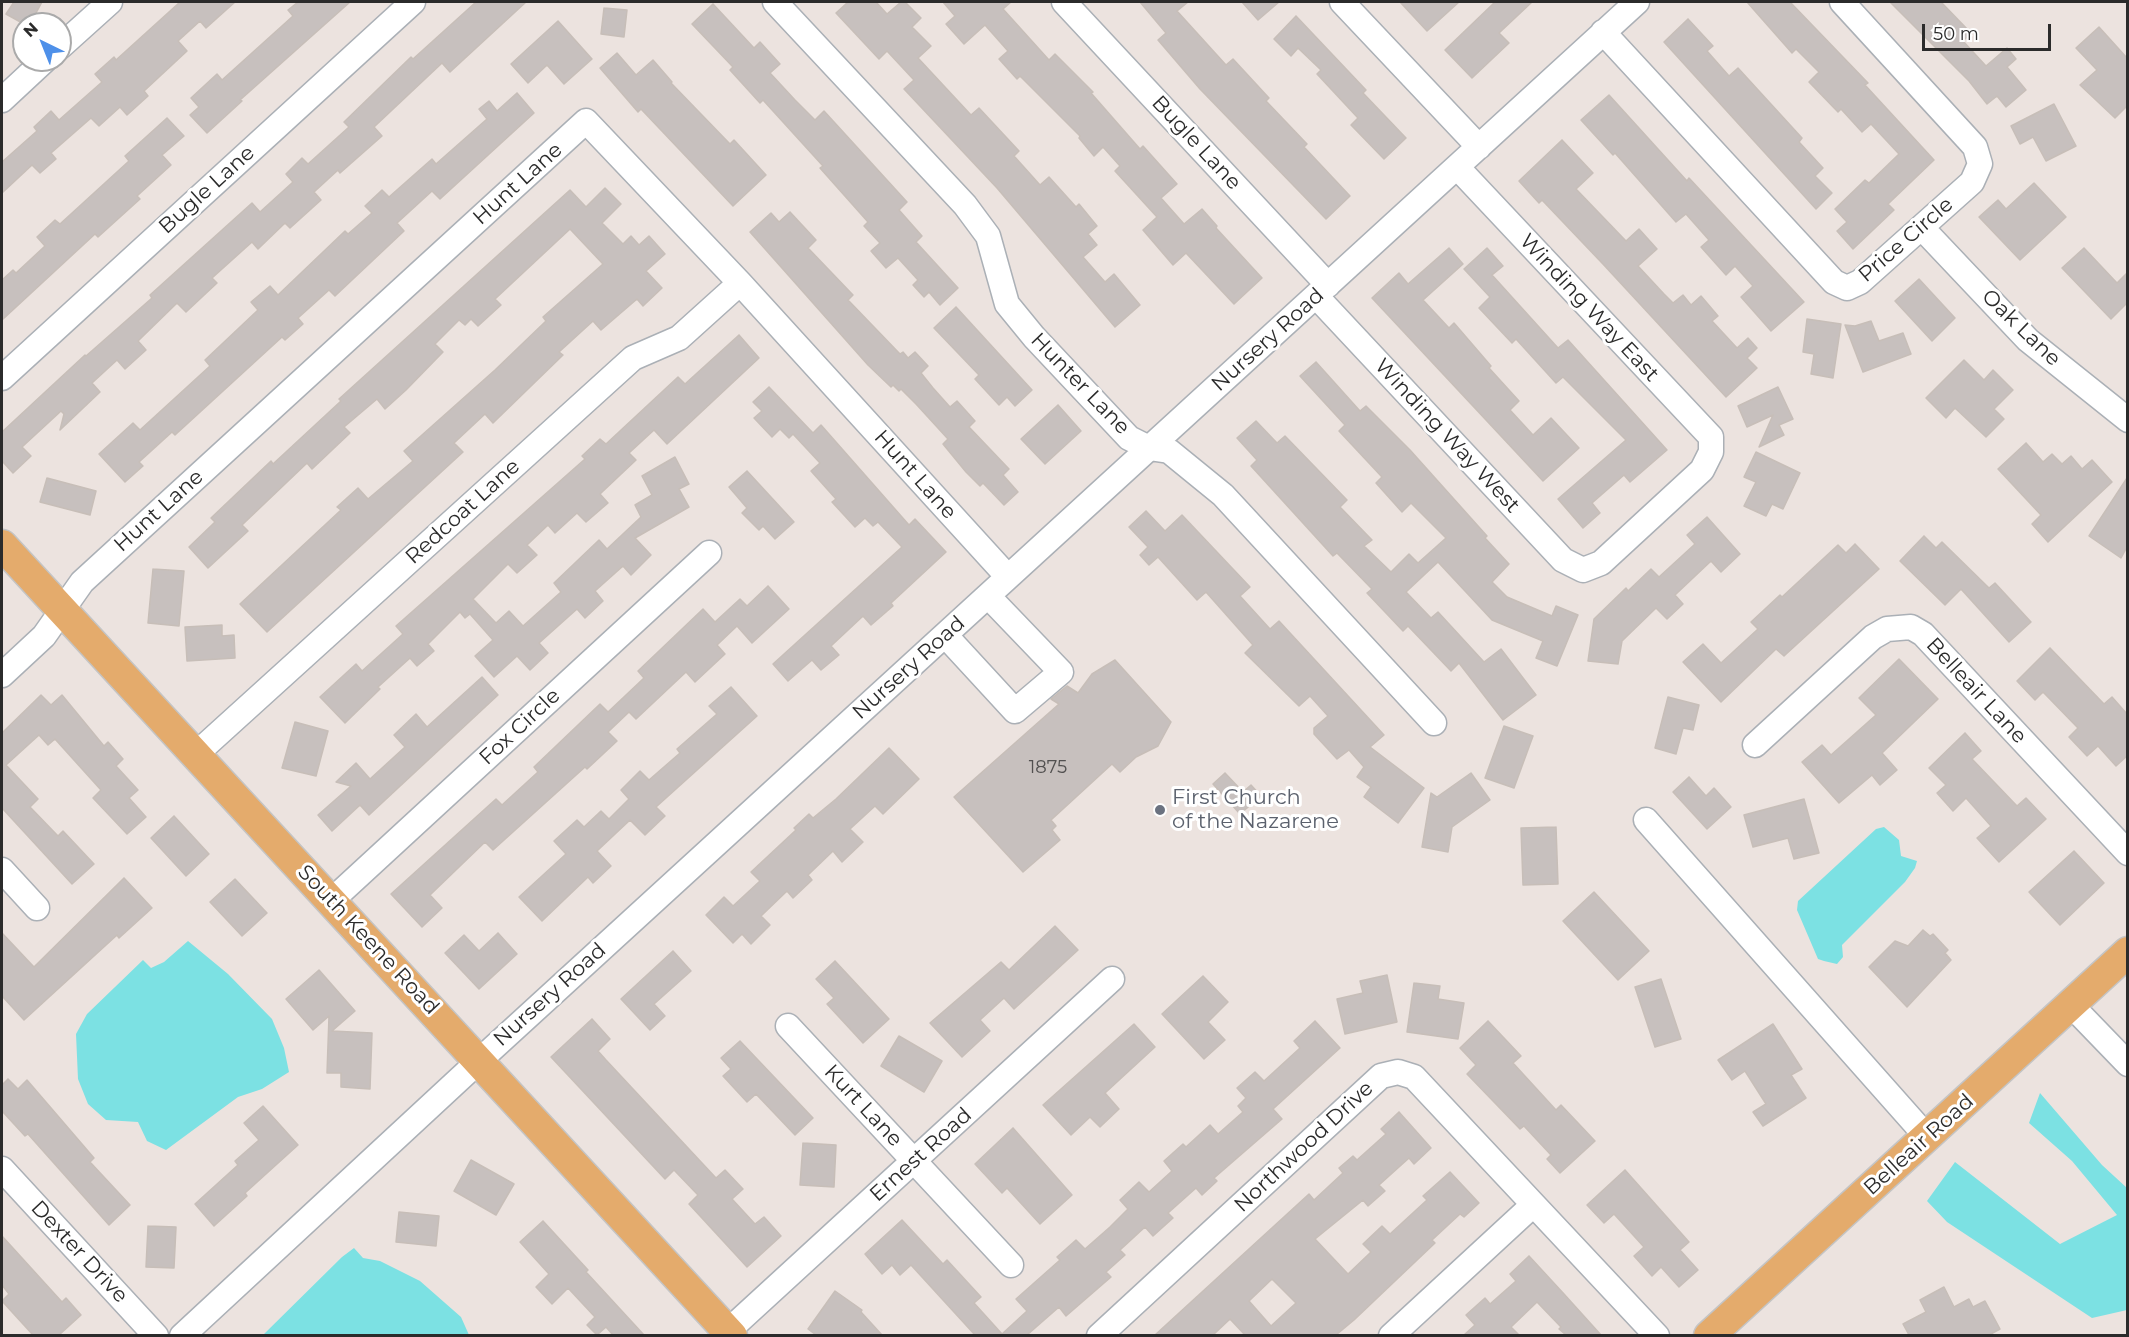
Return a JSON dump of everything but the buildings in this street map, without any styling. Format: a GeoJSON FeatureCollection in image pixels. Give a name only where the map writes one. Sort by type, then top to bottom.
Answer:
{"type":"FeatureCollection","features":[{"type":"Feature","properties":{"kind":"main road","name":"South Keene Road"},"geometry":{"type":"LineString","coordinates":[[2,545],[730,1333]]}},
{"type":"Feature","properties":{"kind":"main road","name":"Belleair Road"},"geometry":{"type":"LineString","coordinates":[[1709,1335],[2127,952]]}},
{"type":"Feature","properties":{"kind":"street"},"geometry":{"type":"LineString","coordinates":[[72,35],[110,2]]}},
{"type":"Feature","properties":{"kind":"street","name":"Bugle Lane"},"geometry":{"type":"LineString","coordinates":[[2,378],[412,2]]}},
{"type":"Feature","properties":{"kind":"street","name":"Hunter Lane"},"geometry":{"type":"LineString","coordinates":[[775,2],[965,205],[988,236],[1007,304],[1034,337],[1129,438],[1149,448],[1168,451],[1223,495],[1434,723]]}},
{"type":"Feature","properties":{"kind":"street","name":"Bugle Lane"},"geometry":{"type":"LineString","coordinates":[[1064,2],[1322,291]]}},
{"type":"Feature","properties":{"kind":"street"},"geometry":{"type":"LineString","coordinates":[[1342,2],[1479,147]]}},
{"type":"Feature","properties":{"kind":"street","name":"Price Circle"},"geometry":{"type":"LineString","coordinates":[[1603,32],[1834,282],[1847,288],[1860,282],[1972,182],[1980,164],[1975,147],[1842,2]]}},
{"type":"Feature","properties":{"kind":"street","name":"Nursery Road"},"geometry":{"type":"LineString","coordinates":[[182,1335],[1479,147],[1603,32],[1629,4]]}},
{"type":"Feature","properties":{"kind":"street"},"geometry":{"type":"LineString","coordinates":[[2,100],[32,72]]}},
{"type":"Feature","properties":{"kind":"street","name":"Hunt Lane"},"geometry":{"type":"LineString","coordinates":[[2,675],[44,636],[82,582],[586,121],[740,283],[1008,577]]}},
{"type":"Feature","properties":{"kind":"street","name":"Winding Way East"},"geometry":{"type":"LineString","coordinates":[[1457,167],[1711,437],[1711,452],[1702,470],[1600,563],[1582,570]]}},
{"type":"Feature","properties":{"kind":"street","name":"Oak Lane"},"geometry":{"type":"LineString","coordinates":[[1922,228],[2028,340],[2077,382],[2127,420]]}},
{"type":"Feature","properties":{"kind":"street","name":"Redcoat Lane"},"geometry":{"type":"LineString","coordinates":[[196,754],[633,358],[679,338],[740,283]]}},
{"type":"Feature","properties":{"kind":"street","name":"Winding Way West"},"geometry":{"type":"LineString","coordinates":[[1322,291],[1563,560],[1582,570]]}},
{"type":"Feature","properties":{"kind":"street","name":"Fox Circle"},"geometry":{"type":"LineString","coordinates":[[331,901],[709,553]]}},
{"type":"Feature","properties":{"kind":"street"},"geometry":{"type":"LineString","coordinates":[[945,635],[1015,711],[1061,672],[988,596]]}},
{"type":"Feature","properties":{"kind":"street","name":"Belleair Lane"},"geometry":{"type":"LineString","coordinates":[[1755,746],[1873,637],[1887,629],[1911,627],[1923,634],[2127,853]]}},
{"type":"Feature","properties":{"kind":"street"},"geometry":{"type":"LineString","coordinates":[[1646,819],[1927,1137]]}},
{"type":"Feature","properties":{"kind":"street"},"geometry":{"type":"LineString","coordinates":[[2,870],[37,908]]}},
{"type":"Feature","properties":{"kind":"street","name":"Ernest Road"},"geometry":{"type":"LineString","coordinates":[[730,1333],[1112,979]]}},
{"type":"Feature","properties":{"kind":"street"},"geometry":{"type":"LineString","coordinates":[[2071,1005],[2127,1064]]}},
{"type":"Feature","properties":{"kind":"street","name":"Kurt Lane"},"geometry":{"type":"LineString","coordinates":[[788,1026],[1011,1265]]}},
{"type":"Feature","properties":{"kind":"street","name":"Northwood Drive"},"geometry":{"type":"LineString","coordinates":[[1099,1335],[1381,1076],[1398,1072],[1414,1077],[1657,1335]]}},
{"type":"Feature","properties":{"kind":"street","name":"Dexter Drive"},"geometry":{"type":"LineString","coordinates":[[2,1169],[156,1335]]}},
{"type":"Feature","properties":{"kind":"street"},"geometry":{"type":"LineString","coordinates":[[1391,1335],[1533,1204]]}},
{"type":"Feature","properties":{"kind":"water"},"geometry":{"type":"Polygon","coordinates":[[[1884,827],[1899,840],[1901,856],[1917,861],[1915,868],[1905,882],[1842,945],[1843,957],[1837,964],[1818,959],[1797,910],[1798,901],[1876,829],[1884,827]]]}},
{"type":"Feature","properties":{"kind":"water"},"geometry":{"type":"Polygon","coordinates":[[[188,941],[228,974],[272,1019],[284,1048],[289,1072],[262,1089],[238,1097],[166,1150],[147,1141],[138,1122],[106,1120],[88,1104],[78,1079],[76,1034],[87,1014],[143,960],[151,968],[164,962],[188,941]]]}},
{"type":"Feature","properties":{"kind":"water"},"geometry":{"type":"Polygon","coordinates":[[[2040,1093],[2102,1165],[2127,1188],[2127,1310],[2092,1318],[1947,1222],[1927,1201],[1955,1162],[2060,1244],[2117,1215],[2072,1161],[2029,1123],[2040,1093]]]}},
{"type":"Feature","properties":{"kind":"water"},"geometry":{"type":"Polygon","coordinates":[[[354,1248],[363,1258],[380,1261],[420,1281],[461,1317],[469,1335],[263,1335],[354,1248]]]}},
{"type":"Feature","properties":{"kind":"place","name":"First Church of the Nazarene"},"geometry":{"type":"Point","coordinates":[1160,810]}}]}
